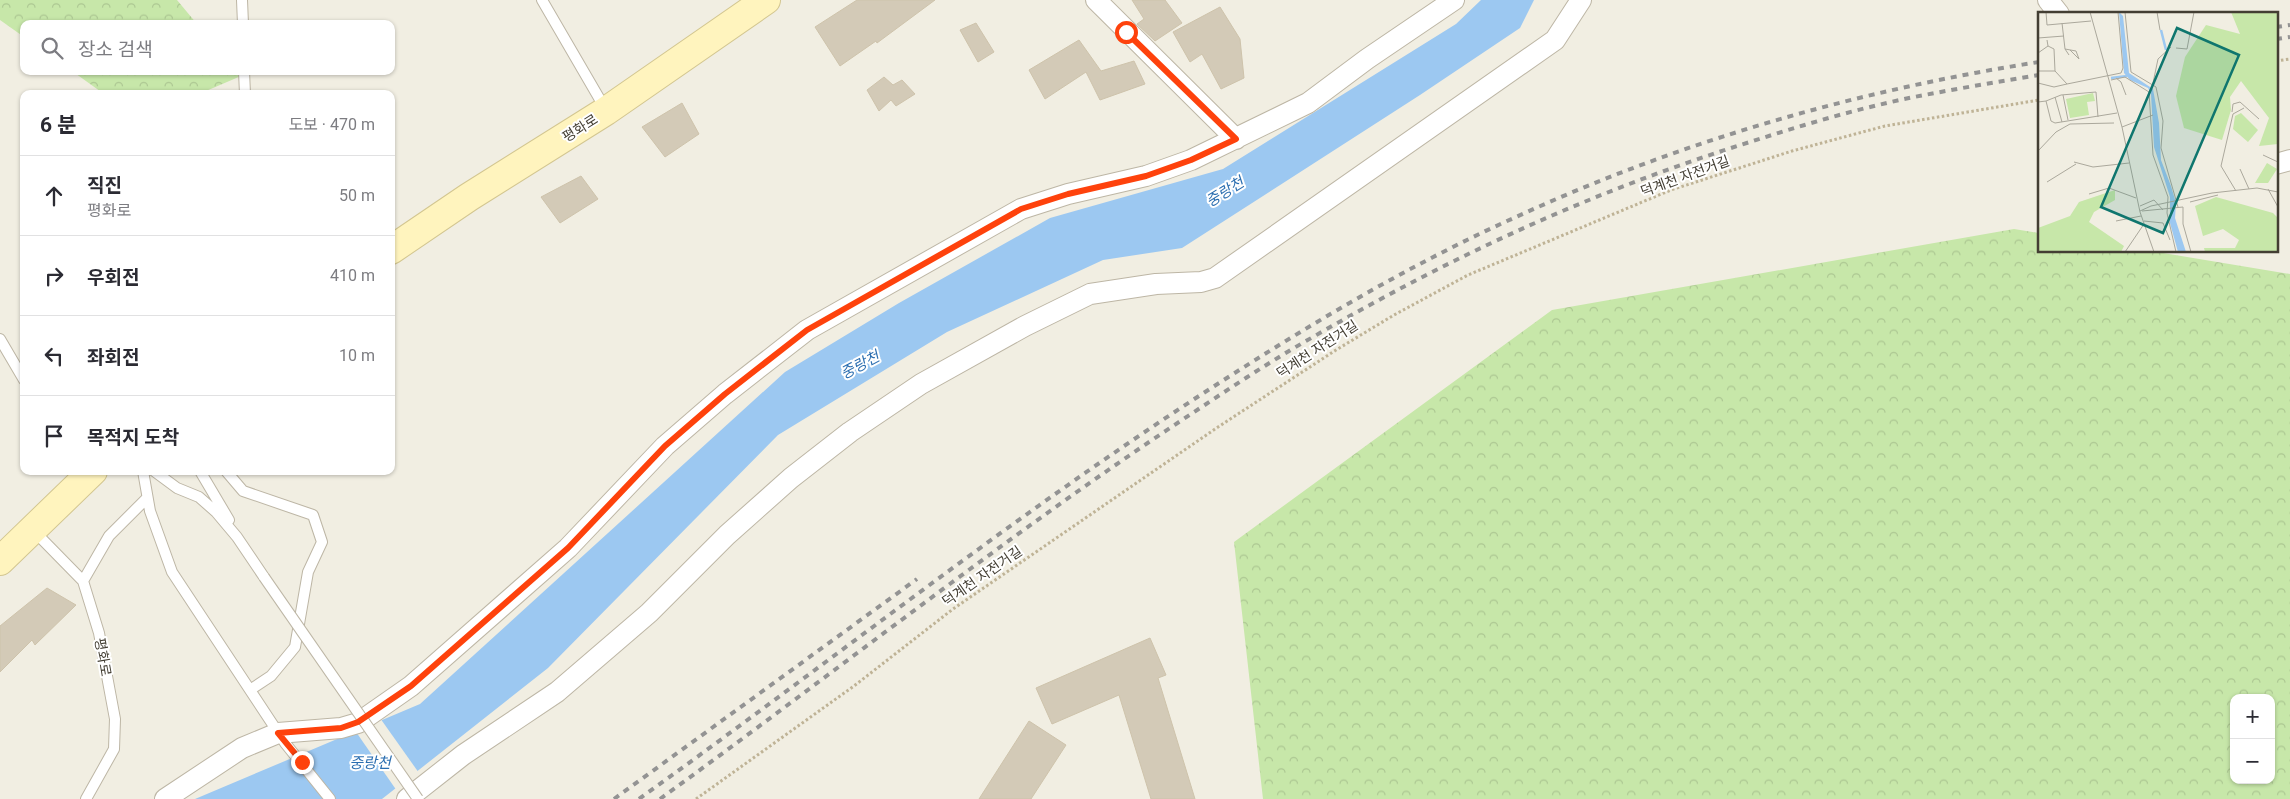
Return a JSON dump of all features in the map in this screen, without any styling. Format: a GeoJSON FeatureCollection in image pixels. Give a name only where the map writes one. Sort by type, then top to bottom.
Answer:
{"type":"FeatureCollection","features":[{"type":"Feature","properties":{"kind":"main road","name":"평화로"},"geometry":{"type":"LineString","coordinates":[[395,247],[469,197],[606,111],[766,0]]}},
{"type":"Feature","properties":{"kind":"main road"},"geometry":{"type":"LineString","coordinates":[[6,552],[32,530],[83,475]]}},
{"type":"Feature","properties":{"kind":"street"},"geometry":{"type":"LineString","coordinates":[[1096,0],[1236,139]]}},
{"type":"Feature","properties":{"kind":"street"},"geometry":{"type":"LineString","coordinates":[[165,799],[242,748],[281,738],[341,728],[358,722],[411,686],[568,548],[665,446],[725,394],[807,330],[1021,209],[1068,194],[1146,176],[1191,160],[1308,103],[1367,59],[1454,0]]}},
{"type":"Feature","properties":{"kind":"street"},"geometry":{"type":"LineString","coordinates":[[407,799],[463,755],[557,692],[649,612],[727,535],[791,478],[858,427],[921,384],[1025,326],[1090,294],[1156,284],[1201,282],[1214,278],[1555,40],[1581,0]]}},
{"type":"Feature","properties":{"kind":"street"},"geometry":{"type":"LineString","coordinates":[[2048,0],[2057,12]]}},
{"type":"Feature","properties":{"kind":"lane"},"geometry":{"type":"LineString","coordinates":[[242,0],[242,20]]}},
{"type":"Feature","properties":{"kind":"lane"},"geometry":{"type":"LineString","coordinates":[[542,0],[606,111]]}},
{"type":"Feature","properties":{"kind":"lane"},"geometry":{"type":"LineString","coordinates":[[244,75],[245,90]]}},
{"type":"Feature","properties":{"kind":"lane"},"geometry":{"type":"LineString","coordinates":[[0,338],[20,373]]}},
{"type":"Feature","properties":{"kind":"lane"},"geometry":{"type":"LineString","coordinates":[[144,475],[150,511],[172,572],[281,738],[330,799]]}},
{"type":"Feature","properties":{"kind":"lane"},"geometry":{"type":"LineString","coordinates":[[159,475],[177,488],[199,497],[216,512],[237,537],[418,799]]}},
{"type":"Feature","properties":{"kind":"lane"},"geometry":{"type":"LineString","coordinates":[[202,475],[225,512],[237,537]]}},
{"type":"Feature","properties":{"kind":"lane"},"geometry":{"type":"LineString","coordinates":[[229,475],[243,491],[313,515],[322,542],[308,572],[295,648],[271,676],[250,690]]}},
{"type":"Feature","properties":{"kind":"lane"},"geometry":{"type":"LineString","coordinates":[[83,581],[109,536],[147,498]]}},
{"type":"Feature","properties":{"kind":"lane","name":"평화로"},"geometry":{"type":"LineString","coordinates":[[32,530],[83,581],[99,633],[115,719],[114,749],[86,799]]}},
{"type":"Feature","properties":{"kind":"path","name":"덕계천 자전거길"},"geometry":{"type":"LineString","coordinates":[[696,799],[854,686],[953,609],[1210,432],[1361,335],[1468,275],[1671,190],[1792,151],[1884,126],[2038,100]]}},
{"type":"Feature","properties":{"kind":"green space"},"geometry":{"type":"Polygon","coordinates":[[[0,0],[177,0],[194,20],[20,20],[20,34],[0,20],[0,0]]]}},
{"type":"Feature","properties":{"kind":"green space"},"geometry":{"type":"Polygon","coordinates":[[[78,75],[241,76],[208,90],[98,90],[78,75]]]}},
{"type":"Feature","properties":{"kind":"green space"},"geometry":{"type":"Polygon","coordinates":[[[2014,229],[2038,233],[2038,252],[2157,252],[2290,274],[2290,799],[1263,799],[1234,542],[1552,310],[2014,229]]]}},
{"type":"Feature","properties":{"kind":"water","name":"중랑천"},"geometry":{"type":"Polygon","coordinates":[[[1481,0],[1534,0],[1520,28],[1420,95],[1182,248],[1103,260],[947,332],[778,435],[548,668],[382,799],[195,799],[420,704],[785,372],[899,303],[1050,218],[1223,169],[1456,24],[1481,0]]]}},
{"type":"Feature","properties":{"kind":"pier"},"geometry":{"type":"Polygon","coordinates":[[[380,718],[419,773],[397,791],[354,729],[380,718]]]}},
{"type":"Feature","properties":{"kind":"building"},"geometry":{"type":"Polygon","coordinates":[[[857,0],[935,0],[877,43],[876,41],[840,66],[815,27],[857,0]]]}},
{"type":"Feature","properties":{"kind":"building"},"geometry":{"type":"Polygon","coordinates":[[[1132,0],[1165,0],[1182,23],[1155,41],[1137,24],[1144,19],[1132,0]]]}},
{"type":"Feature","properties":{"kind":"building"},"geometry":{"type":"Polygon","coordinates":[[[1220,7],[1240,39],[1244,78],[1221,89],[1202,54],[1190,62],[1173,32],[1220,7]]]}},
{"type":"Feature","properties":{"kind":"building"},"geometry":{"type":"Polygon","coordinates":[[[976,23],[994,52],[978,62],[960,30],[976,23]]]}},
{"type":"Feature","properties":{"kind":"building"},"geometry":{"type":"Polygon","coordinates":[[[1079,40],[1101,71],[1134,61],[1145,84],[1100,100],[1086,72],[1045,99],[1029,70],[1079,40]]]}},
{"type":"Feature","properties":{"kind":"building"},"geometry":{"type":"Polygon","coordinates":[[[884,77],[893,85],[902,80],[915,94],[896,106],[891,100],[879,111],[867,90],[884,77]]]}},
{"type":"Feature","properties":{"kind":"building"},"geometry":{"type":"Polygon","coordinates":[[[682,103],[699,134],[665,157],[642,127],[682,103]]]}},
{"type":"Feature","properties":{"kind":"building"},"geometry":{"type":"Polygon","coordinates":[[[581,176],[598,199],[560,223],[541,197],[581,176]]]}},
{"type":"Feature","properties":{"kind":"building"},"geometry":{"type":"Polygon","coordinates":[[[47,588],[76,605],[35,645],[32,640],[0,672],[0,626],[47,588]]]}},
{"type":"Feature","properties":{"kind":"building"},"geometry":{"type":"Polygon","coordinates":[[[1150,638],[1166,675],[1158,678],[1195,799],[1151,799],[1119,695],[1052,724],[1036,688],[1150,638]]]}},
{"type":"Feature","properties":{"kind":"building"},"geometry":{"type":"Polygon","coordinates":[[[1029,721],[1066,745],[1031,799],[979,799],[1029,721]]]}},
{"type":"Feature","properties":{"kind":"railway"},"geometry":{"type":"LineString","coordinates":[[2278,27],[2290,25]]}},
{"type":"Feature","properties":{"kind":"railway"},"geometry":{"type":"LineString","coordinates":[[2278,39],[2290,37]]}},
{"type":"Feature","properties":{"kind":"railway"},"geometry":{"type":"LineString","coordinates":[[639,799],[1012,525],[1163,419],[1274,348],[1410,269],[1516,217],[1578,190],[1707,142],[1838,103],[1905,87],[2038,62]]}},
{"type":"Feature","properties":{"kind":"railway"},"geometry":{"type":"LineString","coordinates":[[660,799],[982,560],[1113,467],[1279,357],[1420,278],[1528,226],[1582,203],[1695,160],[1793,128],[1894,101],[2038,75]]}},
{"type":"Feature","properties":{"kind":"railway"},"geometry":{"type":"LineString","coordinates":[[614,799],[917,579]]}},
{"type":"Feature","properties":{"kind":"route"},"geometry":{"type":"LineString","coordinates":[[302,762],[278,733],[341,728],[358,722],[411,686],[568,548],[665,446],[725,394],[807,330],[1021,209],[1068,194],[1146,176],[1191,160],[1236,139],[1126,32]]}}]}
